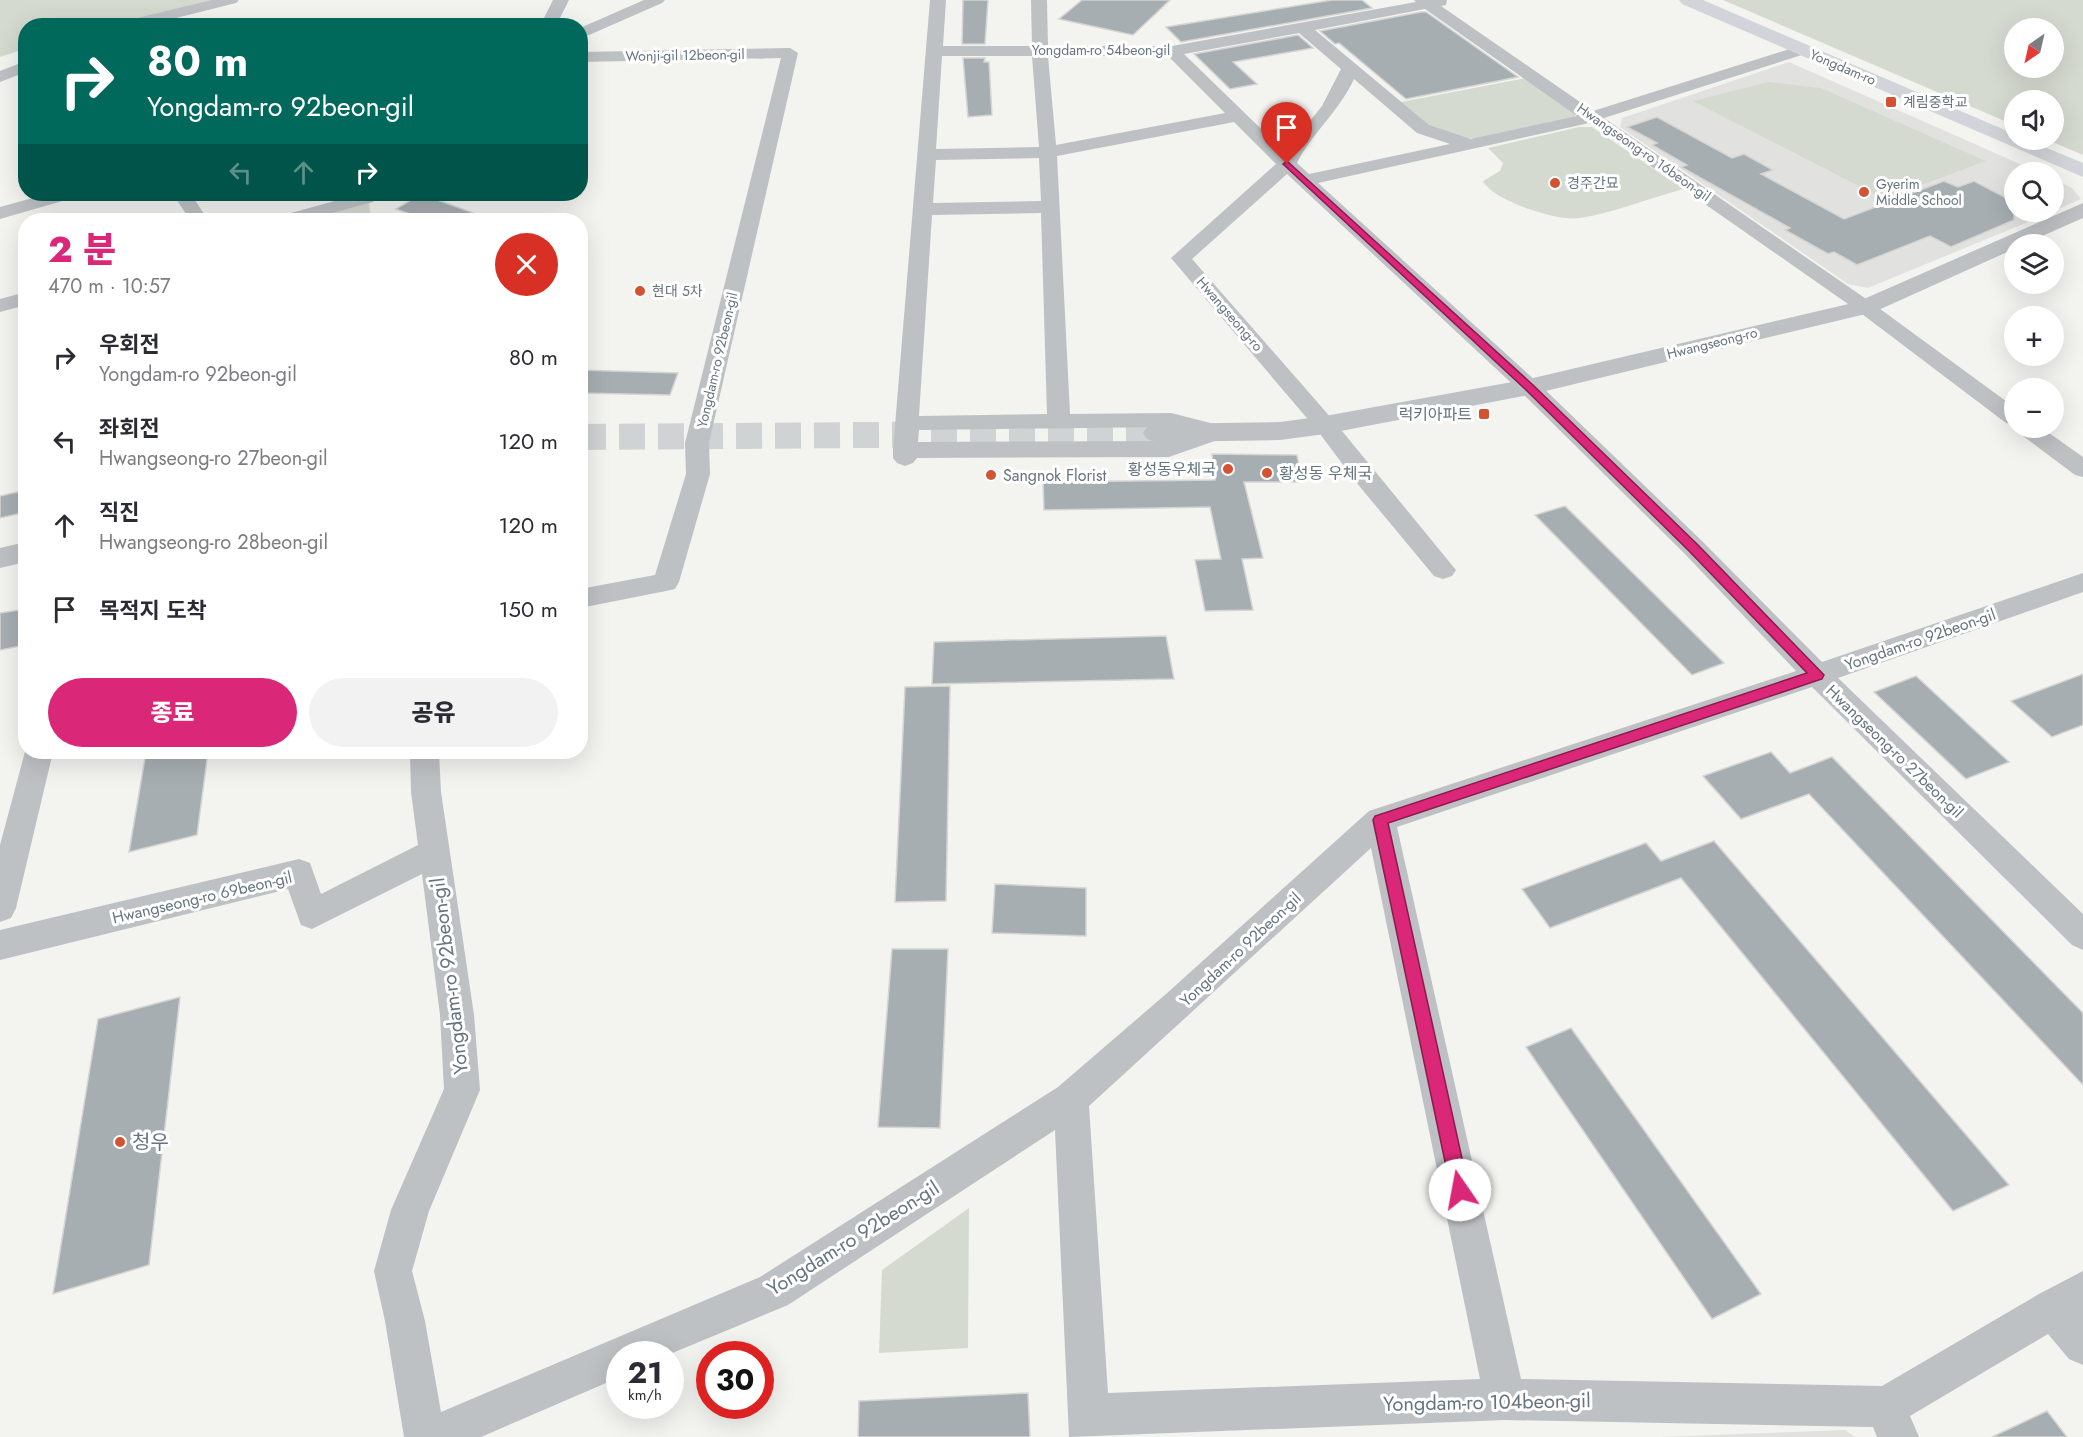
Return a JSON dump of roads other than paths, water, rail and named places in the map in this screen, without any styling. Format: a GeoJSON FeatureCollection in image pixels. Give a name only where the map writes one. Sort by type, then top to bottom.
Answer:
{"type":"FeatureCollection","features":[{"type":"Feature","properties":{"kind":"main road","name":"Yongdam-ro"},"geometry":{"type":"LineString","coordinates":[[1688,0],[2083,171]]}},
{"type":"Feature","properties":{"kind":"street"},"geometry":{"type":"LineString","coordinates":[[156,18],[231,0]]}},
{"type":"Feature","properties":{"kind":"street"},"geometry":{"type":"LineString","coordinates":[[552,18],[561,0]]}},
{"type":"Feature","properties":{"kind":"street"},"geometry":{"type":"LineString","coordinates":[[588,30],[657,0]]}},
{"type":"Feature","properties":{"kind":"street"},"geometry":{"type":"LineString","coordinates":[[938,0],[905,454],[1169,449],[1218,432]]}},
{"type":"Feature","properties":{"kind":"street"},"geometry":{"type":"LineString","coordinates":[[1039,0],[1040,51],[1051,207],[1059,421]]}},
{"type":"Feature","properties":{"kind":"street","name":"Yongdam-ro 54beon-gil"},"geometry":{"type":"LineString","coordinates":[[935,51],[1172,51],[1430,2],[1453,0]]}},
{"type":"Feature","properties":{"kind":"street","name":"Hwangseong-ro 16beon-gil"},"geometry":{"type":"LineString","coordinates":[[1430,2],[1865,306],[2004,410]]}},
{"type":"Feature","properties":{"kind":"street"},"geometry":{"type":"LineString","coordinates":[[1302,27],[1423,129],[1471,145]]}},
{"type":"Feature","properties":{"kind":"street","name":"Yongdam-ro"},"geometry":{"type":"LineString","coordinates":[[1306,180],[1594,117],[1802,50]]}},
{"type":"Feature","properties":{"kind":"street","name":"Hwangseong-ro 27beon-gil"},"geometry":{"type":"LineString","coordinates":[[1172,51],[1287,164],[1529,387],[1694,548],[1817,675],[2083,935]]}},
{"type":"Feature","properties":{"kind":"street","name":"Wonji-gil 12beon-gil"},"geometry":{"type":"LineString","coordinates":[[588,57],[790,53]]}},
{"type":"Feature","properties":{"kind":"street","name":"Yongdam-ro 92beon-gil"},"geometry":{"type":"LineString","coordinates":[[588,597],[666,582],[698,474],[698,443],[790,53]]}},
{"type":"Feature","properties":{"kind":"street"},"geometry":{"type":"LineString","coordinates":[[1287,164],[1293,150],[1325,114],[1350,68]]}},
{"type":"Feature","properties":{"kind":"street"},"geometry":{"type":"LineString","coordinates":[[0,77],[18,69]]}},
{"type":"Feature","properties":{"kind":"street"},"geometry":{"type":"LineString","coordinates":[[926,155],[1048,152],[1238,116]]}},
{"type":"Feature","properties":{"kind":"street","name":"Hwangseong-ro"},"geometry":{"type":"LineString","coordinates":[[1287,164],[1181,258],[1325,425],[1364,476],[1443,570]]}},
{"type":"Feature","properties":{"kind":"street"},"geometry":{"type":"LineString","coordinates":[[0,213],[42,201]]}},
{"type":"Feature","properties":{"kind":"street"},"geometry":{"type":"LineString","coordinates":[[312,213],[355,201]]}},
{"type":"Feature","properties":{"kind":"street"},"geometry":{"type":"LineString","coordinates":[[922,209],[1051,207]]}},
{"type":"Feature","properties":{"kind":"street","name":"Hwangseong-ro"},"geometry":{"type":"LineString","coordinates":[[1156,433],[1280,431],[1325,425],[1529,387],[1865,306],[2083,210]]}},
{"type":"Feature","properties":{"kind":"street"},"geometry":{"type":"LineString","coordinates":[[0,308],[18,301]]}},
{"type":"Feature","properties":{"kind":"street"},"geometry":{"type":"LineString","coordinates":[[907,423],[1171,420],[1218,432]]}},
{"type":"Feature","properties":{"kind":"street"},"geometry":{"type":"LineString","coordinates":[[2041,438],[2083,469]]}},
{"type":"Feature","properties":{"kind":"street"},"geometry":{"type":"LineString","coordinates":[[0,558],[18,554]]}},
{"type":"Feature","properties":{"kind":"street","name":"Yongdam-ro 92beon-gil"},"geometry":{"type":"LineString","coordinates":[[654,1341],[774,1291],[1071,1100],[1380,820],[1817,675],[2083,582]]}},
{"type":"Feature","properties":{"kind":"street"},"geometry":{"type":"LineString","coordinates":[[0,908],[36,759]]}},
{"type":"Feature","properties":{"kind":"street","name":"Yongdam-ro 92beon-gil"},"geometry":{"type":"LineString","coordinates":[[425,759],[426,792],[457,1015],[462,1090],[410,1210],[393,1271],[405,1321],[441,1434],[606,1362]]}},
{"type":"Feature","properties":{"kind":"street"},"geometry":{"type":"LineString","coordinates":[[1380,820],[1505,1399]]}},
{"type":"Feature","properties":{"kind":"street","name":"Hwangseong-ro 69beon-gil"},"geometry":{"type":"LineString","coordinates":[[0,945],[299,873],[312,915],[434,852]]}},
{"type":"Feature","properties":{"kind":"street"},"geometry":{"type":"LineString","coordinates":[[1071,1100],[1089,1426]]}},
{"type":"Feature","properties":{"kind":"street","name":"Yongdam-ro 104beon-gil"},"geometry":{"type":"LineString","coordinates":[[1089,1426],[1505,1399],[1892,1422],[2068,1299],[2083,1345]]}},
{"type":"Feature","properties":{"kind":"tunnel"},"geometry":{"type":"LineString","coordinates":[[588,437],[1156,433]]}},
{"type":"Feature","properties":{"kind":"place","name":"계림중학교"},"geometry":{"type":"Point","coordinates":[1891,102]}},
{"type":"Feature","properties":{"kind":"place","name":"경주간묘"},"geometry":{"type":"Point","coordinates":[1555,183]}},
{"type":"Feature","properties":{"kind":"place","name":"Gyerim Middle School"},"geometry":{"type":"Point","coordinates":[1864,192]}},
{"type":"Feature","properties":{"kind":"place","name":"현대 5차"},"geometry":{"type":"Point","coordinates":[640,291]}},
{"type":"Feature","properties":{"kind":"place","name":"럭키아파트"},"geometry":{"type":"Point","coordinates":[1484,414]}},
{"type":"Feature","properties":{"kind":"place","name":"황성동우체국"},"geometry":{"type":"Point","coordinates":[1228,469]}},
{"type":"Feature","properties":{"kind":"place","name":"황성동 우체국"},"geometry":{"type":"Point","coordinates":[1267,473]}},
{"type":"Feature","properties":{"kind":"place","name":"Sangnok Florist"},"geometry":{"type":"Point","coordinates":[991,475]}},
{"type":"Feature","properties":{"kind":"place","name":"청우"},"geometry":{"type":"Point","coordinates":[120,1142]}}]}
